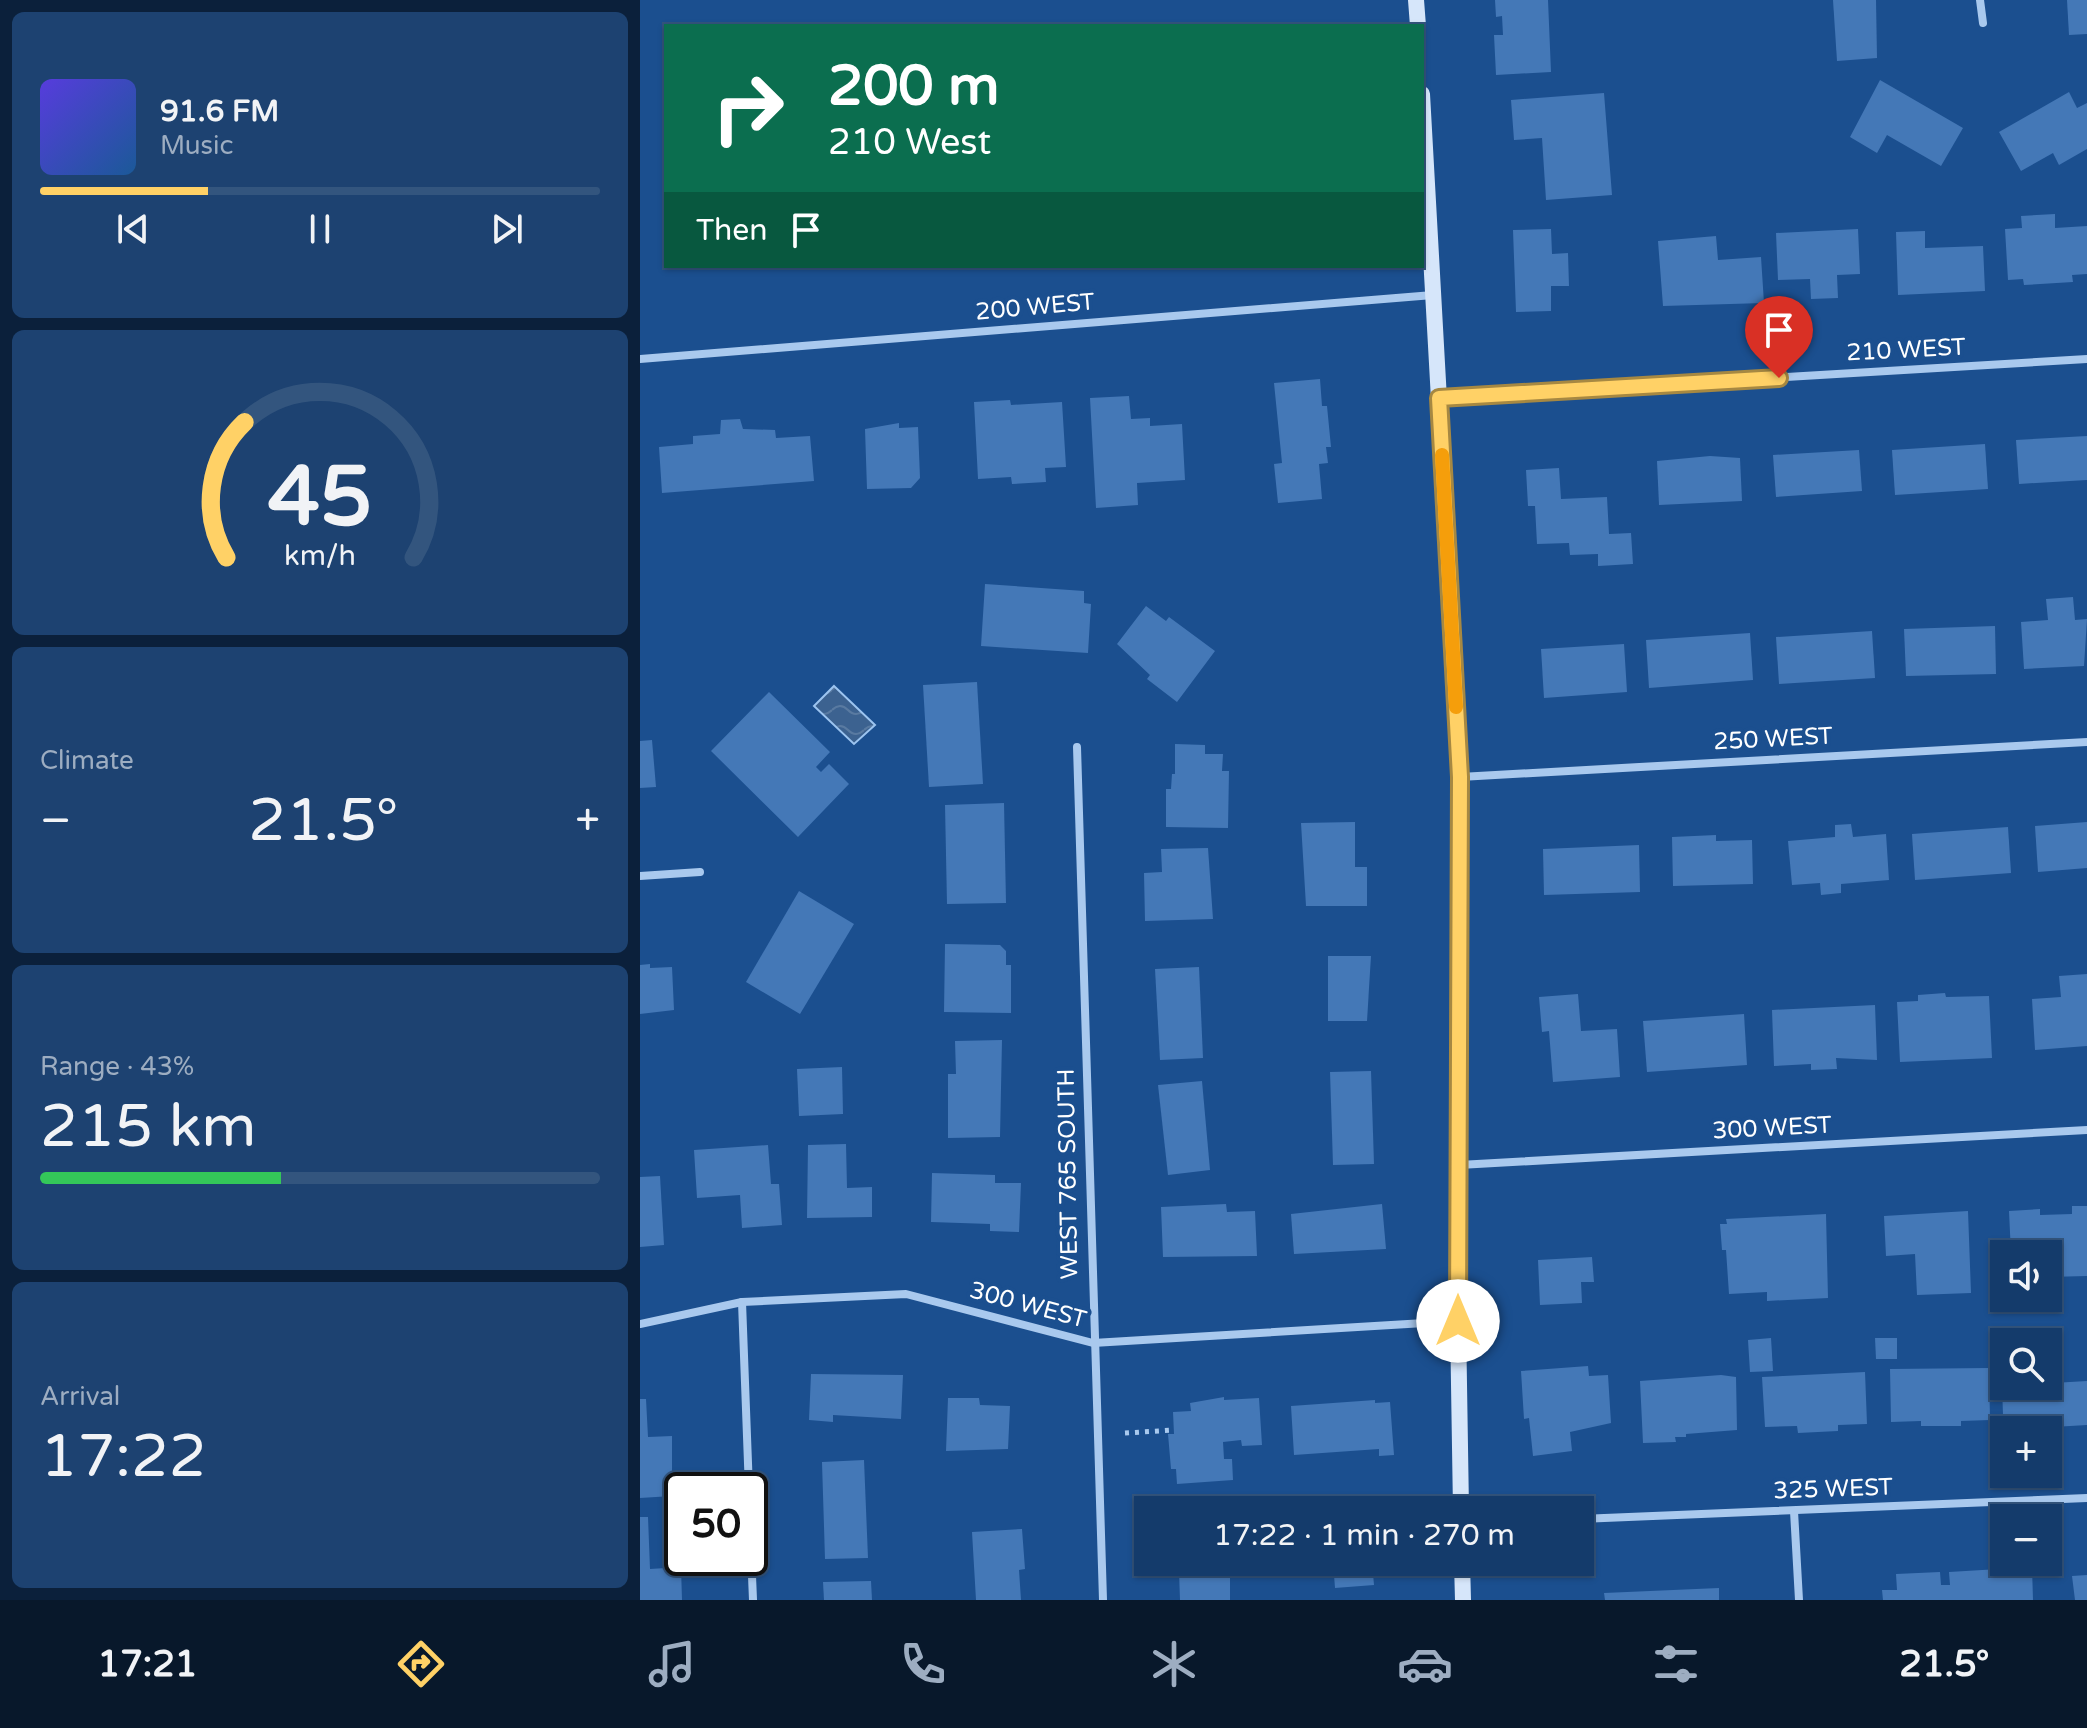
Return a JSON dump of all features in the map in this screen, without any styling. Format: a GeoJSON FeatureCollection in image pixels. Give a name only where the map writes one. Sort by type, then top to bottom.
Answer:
{"type":"FeatureCollection","features":[{"type":"Feature","properties":{"kind":"main road"},"geometry":{"type":"LineString","coordinates":[[1416,0],[1418,24]]}},
{"type":"Feature","properties":{"kind":"main road"},"geometry":{"type":"LineString","coordinates":[[1424,128],[1460,777],[1458,1321],[1461,1496]]}},
{"type":"Feature","properties":{"kind":"main road"},"geometry":{"type":"LineString","coordinates":[[1462,1576],[1463,1600]]}},
{"type":"Feature","properties":{"kind":"street"},"geometry":{"type":"LineString","coordinates":[[1980,0],[1983,23]]}},
{"type":"Feature","properties":{"kind":"street","name":"200 WEST"},"geometry":{"type":"LineString","coordinates":[[640,359],[1434,295]]}},
{"type":"Feature","properties":{"kind":"street","name":"210 WEST"},"geometry":{"type":"LineString","coordinates":[[1439,398],[2087,359]]}},
{"type":"Feature","properties":{"kind":"street","name":"250 WEST"},"geometry":{"type":"LineString","coordinates":[[1460,777],[2087,742]]}},
{"type":"Feature","properties":{"kind":"street","name":"WEST 765 SOUTH"},"geometry":{"type":"LineString","coordinates":[[1077,747],[1103,1600]]}},
{"type":"Feature","properties":{"kind":"street"},"geometry":{"type":"LineString","coordinates":[[640,876],[700,872]]}},
{"type":"Feature","properties":{"kind":"street","name":"300 WEST"},"geometry":{"type":"LineString","coordinates":[[1459,1165],[2087,1130]]}},
{"type":"Feature","properties":{"kind":"street","name":"300 WEST"},"geometry":{"type":"LineString","coordinates":[[640,1324],[742,1302],[906,1294],[1093,1343],[1458,1321]]}},
{"type":"Feature","properties":{"kind":"street"},"geometry":{"type":"LineString","coordinates":[[742,1302],[748,1472]]}},
{"type":"Feature","properties":{"kind":"street","name":"325 WEST"},"geometry":{"type":"LineString","coordinates":[[1594,1518],[2087,1498]]}},
{"type":"Feature","properties":{"kind":"street"},"geometry":{"type":"LineString","coordinates":[[1794,1511],[1799,1600]]}},
{"type":"Feature","properties":{"kind":"street"},"geometry":{"type":"LineString","coordinates":[[752,1576],[753,1600]]}},
{"type":"Feature","properties":{"kind":"path"},"geometry":{"type":"LineString","coordinates":[[1125,1433],[1174,1430]]}},
{"type":"Feature","properties":{"kind":"water"},"geometry":{"type":"Polygon","coordinates":[[[834,686],[875,725],[854,744],[814,706],[834,686]]]}},
{"type":"Feature","properties":{"kind":"building"},"geometry":{"type":"Polygon","coordinates":[[[1495,0],[1548,0],[1551,72],[1496,75],[1494,35],[1503,35],[1502,16],[1496,17],[1495,0]]]}},
{"type":"Feature","properties":{"kind":"building"},"geometry":{"type":"Polygon","coordinates":[[[1833,0],[1876,0],[1877,58],[1837,61],[1833,0]]]}},
{"type":"Feature","properties":{"kind":"building"},"geometry":{"type":"Polygon","coordinates":[[[2067,0],[2087,0],[2087,34],[2069,35],[2067,0]]]}},
{"type":"Feature","properties":{"kind":"building"},"geometry":{"type":"Polygon","coordinates":[[[1880,80],[1963,128],[1941,166],[1887,135],[1877,153],[1850,137],[1880,80]]]}},
{"type":"Feature","properties":{"kind":"building"},"geometry":{"type":"Polygon","coordinates":[[[2069,92],[2077,108],[2087,103],[2087,149],[2059,165],[2053,153],[2021,171],[1999,132],[2069,92]]]}},
{"type":"Feature","properties":{"kind":"building"},"geometry":{"type":"Polygon","coordinates":[[[1604,93],[1612,195],[1546,200],[1542,138],[1514,140],[1511,100],[1604,93]]]}},
{"type":"Feature","properties":{"kind":"building"},"geometry":{"type":"Polygon","coordinates":[[[2055,214],[2055,228],[2087,226],[2087,274],[2072,275],[2073,282],[2024,285],[2023,279],[2008,280],[2005,229],[2022,228],[2021,216],[2055,214]]]}},
{"type":"Feature","properties":{"kind":"building"},"geometry":{"type":"Polygon","coordinates":[[[1551,229],[1552,254],[1568,253],[1569,286],[1551,286],[1551,311],[1516,312],[1513,230],[1551,229]]]}},
{"type":"Feature","properties":{"kind":"building"},"geometry":{"type":"Polygon","coordinates":[[[1858,229],[1860,274],[1837,275],[1838,298],[1811,299],[1810,279],[1778,280],[1776,233],[1858,229]]]}},
{"type":"Feature","properties":{"kind":"building"},"geometry":{"type":"Polygon","coordinates":[[[1925,231],[1925,248],[1983,246],[1985,291],[1898,295],[1896,232],[1925,231]]]}},
{"type":"Feature","properties":{"kind":"building"},"geometry":{"type":"Polygon","coordinates":[[[1716,236],[1718,260],[1761,257],[1764,303],[1663,306],[1658,241],[1716,236]]]}},
{"type":"Feature","properties":{"kind":"building"},"geometry":{"type":"Polygon","coordinates":[[[1320,379],[1322,406],[1327,406],[1331,447],[1326,447],[1328,463],[1319,464],[1322,499],[1278,503],[1274,464],[1282,463],[1274,383],[1320,379]]]}},
{"type":"Feature","properties":{"kind":"building"},"geometry":{"type":"Polygon","coordinates":[[[1129,396],[1131,419],[1150,418],[1150,426],[1182,424],[1185,480],[1137,483],[1138,505],[1096,508],[1090,398],[1129,396]]]}},
{"type":"Feature","properties":{"kind":"building"},"geometry":{"type":"Polygon","coordinates":[[[1010,400],[1011,405],[1062,402],[1066,467],[1045,468],[1046,482],[1012,484],[1011,477],[978,479],[974,402],[1010,400]]]}},
{"type":"Feature","properties":{"kind":"building"},"geometry":{"type":"Polygon","coordinates":[[[740,419],[743,429],[775,430],[776,438],[810,436],[814,481],[662,493],[659,447],[693,444],[693,436],[720,434],[721,420],[740,419]]]}},
{"type":"Feature","properties":{"kind":"building"},"geometry":{"type":"Polygon","coordinates":[[[899,423],[899,428],[918,427],[920,478],[911,488],[867,489],[865,429],[899,423]]]}},
{"type":"Feature","properties":{"kind":"building"},"geometry":{"type":"Polygon","coordinates":[[[2087,436],[2087,480],[2019,484],[2016,440],[2087,436]]]}},
{"type":"Feature","properties":{"kind":"building"},"geometry":{"type":"Polygon","coordinates":[[[1985,444],[1988,489],[1895,495],[1892,450],[1985,444]]]}},
{"type":"Feature","properties":{"kind":"building"},"geometry":{"type":"Polygon","coordinates":[[[1859,450],[1862,491],[1776,497],[1773,455],[1859,450]]]}},
{"type":"Feature","properties":{"kind":"building"},"geometry":{"type":"Polygon","coordinates":[[[1710,456],[1740,458],[1742,501],[1659,505],[1657,461],[1710,456]]]}},
{"type":"Feature","properties":{"kind":"building"},"geometry":{"type":"Polygon","coordinates":[[[1559,468],[1561,499],[1607,497],[1609,534],[1631,533],[1633,564],[1598,566],[1598,554],[1570,555],[1569,543],[1537,544],[1535,506],[1528,506],[1526,470],[1559,468]]]}},
{"type":"Feature","properties":{"kind":"building"},"geometry":{"type":"Polygon","coordinates":[[[985,584],[1084,591],[1084,603],[1091,604],[1088,653],[981,646],[985,584]]]}},
{"type":"Feature","properties":{"kind":"building"},"geometry":{"type":"Polygon","coordinates":[[[2073,597],[2075,620],[2087,619],[2084,666],[2024,669],[2021,622],[2048,620],[2046,599],[2073,597]]]}},
{"type":"Feature","properties":{"kind":"building"},"geometry":{"type":"Polygon","coordinates":[[[1146,606],[1166,621],[1169,617],[1215,651],[1177,702],[1147,679],[1150,675],[1117,644],[1146,606]]]}},
{"type":"Feature","properties":{"kind":"building"},"geometry":{"type":"Polygon","coordinates":[[[1995,626],[1996,674],[1906,676],[1904,629],[1995,626]]]}},
{"type":"Feature","properties":{"kind":"building"},"geometry":{"type":"Polygon","coordinates":[[[1872,631],[1875,678],[1779,684],[1776,637],[1872,631]]]}},
{"type":"Feature","properties":{"kind":"building"},"geometry":{"type":"Polygon","coordinates":[[[1750,633],[1753,680],[1649,688],[1646,640],[1750,633]]]}},
{"type":"Feature","properties":{"kind":"building"},"geometry":{"type":"Polygon","coordinates":[[[1624,644],[1627,692],[1544,698],[1541,649],[1624,644]]]}},
{"type":"Feature","properties":{"kind":"building"},"geometry":{"type":"Polygon","coordinates":[[[977,682],[983,784],[929,787],[923,685],[977,682]]]}},
{"type":"Feature","properties":{"kind":"building"},"geometry":{"type":"Polygon","coordinates":[[[769,692],[830,752],[816,767],[821,772],[829,764],[849,784],[798,837],[711,751],[769,692]]]}},
{"type":"Feature","properties":{"kind":"building"},"geometry":{"type":"Polygon","coordinates":[[[652,740],[656,787],[640,788],[640,741],[652,740]]]}},
{"type":"Feature","properties":{"kind":"building"},"geometry":{"type":"Polygon","coordinates":[[[1175,744],[1205,745],[1205,754],[1223,754],[1222,771],[1229,771],[1228,828],[1166,827],[1166,789],[1171,789],[1172,774],[1175,774],[1175,744]]]}},
{"type":"Feature","properties":{"kind":"building"},"geometry":{"type":"Polygon","coordinates":[[[1004,803],[1006,903],[947,904],[945,805],[1004,803]]]}},
{"type":"Feature","properties":{"kind":"building"},"geometry":{"type":"Polygon","coordinates":[[[1355,822],[1355,867],[1367,867],[1367,906],[1306,906],[1301,823],[1355,822]]]}},
{"type":"Feature","properties":{"kind":"building"},"geometry":{"type":"Polygon","coordinates":[[[2087,822],[2087,868],[2038,872],[2035,826],[2087,822]]]}},
{"type":"Feature","properties":{"kind":"building"},"geometry":{"type":"Polygon","coordinates":[[[1851,824],[1853,837],[1886,834],[1889,880],[1841,884],[1841,893],[1821,895],[1820,883],[1792,885],[1788,841],[1835,837],[1835,825],[1851,824]]]}},
{"type":"Feature","properties":{"kind":"building"},"geometry":{"type":"Polygon","coordinates":[[[2008,827],[2011,873],[1915,880],[1912,834],[2008,827]]]}},
{"type":"Feature","properties":{"kind":"building"},"geometry":{"type":"Polygon","coordinates":[[[1716,835],[1716,841],[1752,840],[1753,884],[1673,886],[1672,837],[1716,835]]]}},
{"type":"Feature","properties":{"kind":"building"},"geometry":{"type":"Polygon","coordinates":[[[1639,845],[1640,892],[1544,895],[1543,849],[1639,845]]]}},
{"type":"Feature","properties":{"kind":"building"},"geometry":{"type":"Polygon","coordinates":[[[1208,848],[1213,919],[1145,921],[1144,873],[1162,872],[1161,849],[1208,848]]]}},
{"type":"Feature","properties":{"kind":"building"},"geometry":{"type":"Polygon","coordinates":[[[799,891],[854,924],[800,1014],[746,982],[799,891]]]}},
{"type":"Feature","properties":{"kind":"building"},"geometry":{"type":"Polygon","coordinates":[[[945,944],[1000,945],[1006,951],[1006,965],[1011,965],[1011,1013],[944,1012],[945,944]]]}},
{"type":"Feature","properties":{"kind":"building"},"geometry":{"type":"Polygon","coordinates":[[[1328,956],[1371,956],[1367,1021],[1328,1021],[1328,956]]]}},
{"type":"Feature","properties":{"kind":"building"},"geometry":{"type":"Polygon","coordinates":[[[650,964],[650,968],[672,967],[674,1010],[640,1014],[640,965],[650,964]]]}},
{"type":"Feature","properties":{"kind":"building"},"geometry":{"type":"Polygon","coordinates":[[[1199,967],[1203,1058],[1160,1060],[1155,969],[1199,967]]]}},
{"type":"Feature","properties":{"kind":"building"},"geometry":{"type":"Polygon","coordinates":[[[2087,974],[2087,1046],[2035,1050],[2032,999],[2061,997],[2059,976],[2087,974]]]}},
{"type":"Feature","properties":{"kind":"building"},"geometry":{"type":"Polygon","coordinates":[[[1945,993],[1946,997],[1989,996],[1992,1058],[1900,1062],[1897,1002],[1918,1001],[1918,995],[1945,993]]]}},
{"type":"Feature","properties":{"kind":"building"},"geometry":{"type":"Polygon","coordinates":[[[1578,994],[1581,1031],[1617,1029],[1620,1077],[1553,1082],[1549,1031],[1542,1032],[1539,997],[1578,994]]]}},
{"type":"Feature","properties":{"kind":"building"},"geometry":{"type":"Polygon","coordinates":[[[1875,1005],[1877,1060],[1836,1058],[1837,1069],[1811,1070],[1811,1064],[1774,1066],[1772,1010],[1875,1005]]]}},
{"type":"Feature","properties":{"kind":"building"},"geometry":{"type":"Polygon","coordinates":[[[1744,1014],[1747,1065],[1647,1072],[1643,1021],[1744,1014]]]}},
{"type":"Feature","properties":{"kind":"building"},"geometry":{"type":"Polygon","coordinates":[[[1002,1040],[1000,1137],[948,1138],[948,1074],[956,1074],[955,1041],[1002,1040]]]}},
{"type":"Feature","properties":{"kind":"building"},"geometry":{"type":"Polygon","coordinates":[[[842,1067],[843,1114],[799,1116],[797,1069],[842,1067]]]}},
{"type":"Feature","properties":{"kind":"building"},"geometry":{"type":"Polygon","coordinates":[[[1371,1071],[1374,1164],[1333,1165],[1330,1072],[1371,1071]]]}},
{"type":"Feature","properties":{"kind":"building"},"geometry":{"type":"Polygon","coordinates":[[[1202,1081],[1210,1170],[1168,1175],[1158,1085],[1202,1081]]]}},
{"type":"Feature","properties":{"kind":"building"},"geometry":{"type":"Polygon","coordinates":[[[846,1144],[847,1188],[872,1187],[872,1217],[807,1218],[808,1145],[846,1144]]]}},
{"type":"Feature","properties":{"kind":"building"},"geometry":{"type":"Polygon","coordinates":[[[768,1145],[771,1184],[779,1184],[782,1225],[742,1228],[740,1195],[697,1198],[694,1150],[768,1145]]]}},
{"type":"Feature","properties":{"kind":"building"},"geometry":{"type":"Polygon","coordinates":[[[932,1173],[995,1175],[995,1183],[1021,1183],[1019,1232],[990,1231],[990,1224],[931,1222],[932,1173]]]}},
{"type":"Feature","properties":{"kind":"building"},"geometry":{"type":"Polygon","coordinates":[[[660,1176],[664,1245],[640,1247],[640,1177],[660,1176]]]}},
{"type":"Feature","properties":{"kind":"building"},"geometry":{"type":"Polygon","coordinates":[[[1226,1204],[1227,1212],[1255,1211],[1257,1256],[1163,1257],[1161,1207],[1226,1204]]]}},
{"type":"Feature","properties":{"kind":"building"},"geometry":{"type":"Polygon","coordinates":[[[1382,1204],[1386,1249],[1294,1254],[1291,1214],[1382,1204]]]}},
{"type":"Feature","properties":{"kind":"building"},"geometry":{"type":"Polygon","coordinates":[[[2072,1206],[2087,1206],[2087,1276],[2062,1277],[2062,1240],[2010,1240],[2009,1211],[2040,1209],[2040,1215],[2072,1214],[2072,1206]]]}},
{"type":"Feature","properties":{"kind":"building"},"geometry":{"type":"Polygon","coordinates":[[[1968,1211],[1971,1293],[1917,1295],[1915,1254],[1886,1256],[1884,1216],[1968,1211]]]}},
{"type":"Feature","properties":{"kind":"building"},"geometry":{"type":"Polygon","coordinates":[[[1826,1214],[1828,1298],[1767,1301],[1767,1292],[1729,1294],[1726,1250],[1722,1250],[1720,1224],[1727,1224],[1726,1219],[1826,1214]]]}},
{"type":"Feature","properties":{"kind":"building"},"geometry":{"type":"Polygon","coordinates":[[[1592,1257],[1594,1282],[1581,1282],[1582,1303],[1540,1305],[1538,1260],[1592,1257]]]}},
{"type":"Feature","properties":{"kind":"building"},"geometry":{"type":"Polygon","coordinates":[[[1771,1338],[1773,1371],[1750,1372],[1748,1340],[1771,1338]]]}},
{"type":"Feature","properties":{"kind":"building"},"geometry":{"type":"Polygon","coordinates":[[[1875,1338],[1897,1338],[1897,1359],[1876,1359],[1875,1338]]]}},
{"type":"Feature","properties":{"kind":"building"},"geometry":{"type":"Polygon","coordinates":[[[1588,1366],[1589,1376],[1608,1375],[1611,1423],[1570,1432],[1572,1451],[1533,1456],[1529,1418],[1524,1419],[1521,1371],[1588,1366]]]}},
{"type":"Feature","properties":{"kind":"building"},"geometry":{"type":"Polygon","coordinates":[[[1989,1368],[1990,1420],[1961,1421],[1961,1426],[1921,1426],[1921,1421],[1891,1422],[1890,1369],[1989,1368]]]}},
{"type":"Feature","properties":{"kind":"building"},"geometry":{"type":"Polygon","coordinates":[[[1865,1372],[1867,1424],[1838,1425],[1838,1431],[1798,1433],[1797,1426],[1765,1427],[1762,1377],[1865,1372]]]}},
{"type":"Feature","properties":{"kind":"building"},"geometry":{"type":"Polygon","coordinates":[[[811,1374],[903,1375],[901,1419],[833,1415],[833,1422],[809,1420],[811,1374]]]}},
{"type":"Feature","properties":{"kind":"building"},"geometry":{"type":"Polygon","coordinates":[[[1721,1375],[1736,1377],[1737,1430],[1686,1434],[1686,1437],[1675,1437],[1676,1442],[1643,1443],[1640,1381],[1721,1375]]]}},
{"type":"Feature","properties":{"kind":"building"},"geometry":{"type":"Polygon","coordinates":[[[2087,1381],[2087,1425],[2062,1426],[2062,1416],[2003,1415],[2002,1400],[2062,1400],[2062,1382],[2087,1381]]]}},
{"type":"Feature","properties":{"kind":"building"},"geometry":{"type":"Polygon","coordinates":[[[1224,1397],[1224,1400],[1259,1398],[1262,1445],[1242,1446],[1241,1440],[1223,1442],[1224,1459],[1232,1459],[1233,1480],[1177,1484],[1176,1469],[1171,1469],[1168,1434],[1174,1434],[1173,1412],[1191,1411],[1190,1403],[1224,1397]]]}},
{"type":"Feature","properties":{"kind":"building"},"geometry":{"type":"Polygon","coordinates":[[[948,1398],[979,1398],[980,1405],[1010,1406],[1008,1449],[946,1451],[948,1398]]]}},
{"type":"Feature","properties":{"kind":"building"},"geometry":{"type":"Polygon","coordinates":[[[640,1399],[646,1399],[648,1437],[672,1436],[672,1472],[664,1472],[664,1496],[640,1498],[640,1399]]]}},
{"type":"Feature","properties":{"kind":"building"},"geometry":{"type":"Polygon","coordinates":[[[1375,1400],[1375,1403],[1390,1402],[1394,1455],[1379,1456],[1379,1449],[1294,1455],[1291,1406],[1375,1400]]]}},
{"type":"Feature","properties":{"kind":"building"},"geometry":{"type":"Polygon","coordinates":[[[864,1460],[868,1558],[825,1559],[822,1462],[864,1460]]]}},
{"type":"Feature","properties":{"kind":"building"},"geometry":{"type":"Polygon","coordinates":[[[640,1517],[648,1517],[650,1569],[664,1568],[664,1576],[681,1576],[682,1600],[640,1600],[640,1517]]]}},
{"type":"Feature","properties":{"kind":"building"},"geometry":{"type":"Polygon","coordinates":[[[1022,1529],[1025,1569],[1019,1570],[1021,1600],[976,1600],[972,1532],[1022,1529]]]}},
{"type":"Feature","properties":{"kind":"building"},"geometry":{"type":"Polygon","coordinates":[[[1990,1570],[1990,1576],[2032,1576],[2033,1600],[1883,1600],[1882,1590],[1897,1590],[1896,1574],[1940,1572],[1941,1585],[1950,1585],[1949,1572],[1990,1570]]]}},
{"type":"Feature","properties":{"kind":"building"},"geometry":{"type":"Polygon","coordinates":[[[2087,1575],[2087,1600],[2075,1600],[2072,1576],[2087,1575]]]}},
{"type":"Feature","properties":{"kind":"building"},"geometry":{"type":"Polygon","coordinates":[[[1179,1576],[1230,1576],[1230,1600],[1180,1600],[1179,1576]]]}},
{"type":"Feature","properties":{"kind":"building"},"geometry":{"type":"Polygon","coordinates":[[[1334,1576],[1373,1576],[1374,1585],[1335,1588],[1334,1576]]]}},
{"type":"Feature","properties":{"kind":"building"},"geometry":{"type":"Polygon","coordinates":[[[871,1581],[872,1600],[824,1600],[823,1582],[871,1581]]]}},
{"type":"Feature","properties":{"kind":"building"},"geometry":{"type":"Polygon","coordinates":[[[1719,1588],[1719,1600],[1605,1600],[1604,1593],[1719,1588]]]}},
{"type":"Feature","properties":{"kind":"slow traffic"},"geometry":{"type":"LineString","coordinates":[[1442,455],[1456,707]]}},
{"type":"Feature","properties":{"kind":"route"},"geometry":{"type":"LineString","coordinates":[[1458,1321],[1460,777],[1439,398],[1779,378]]}}]}
